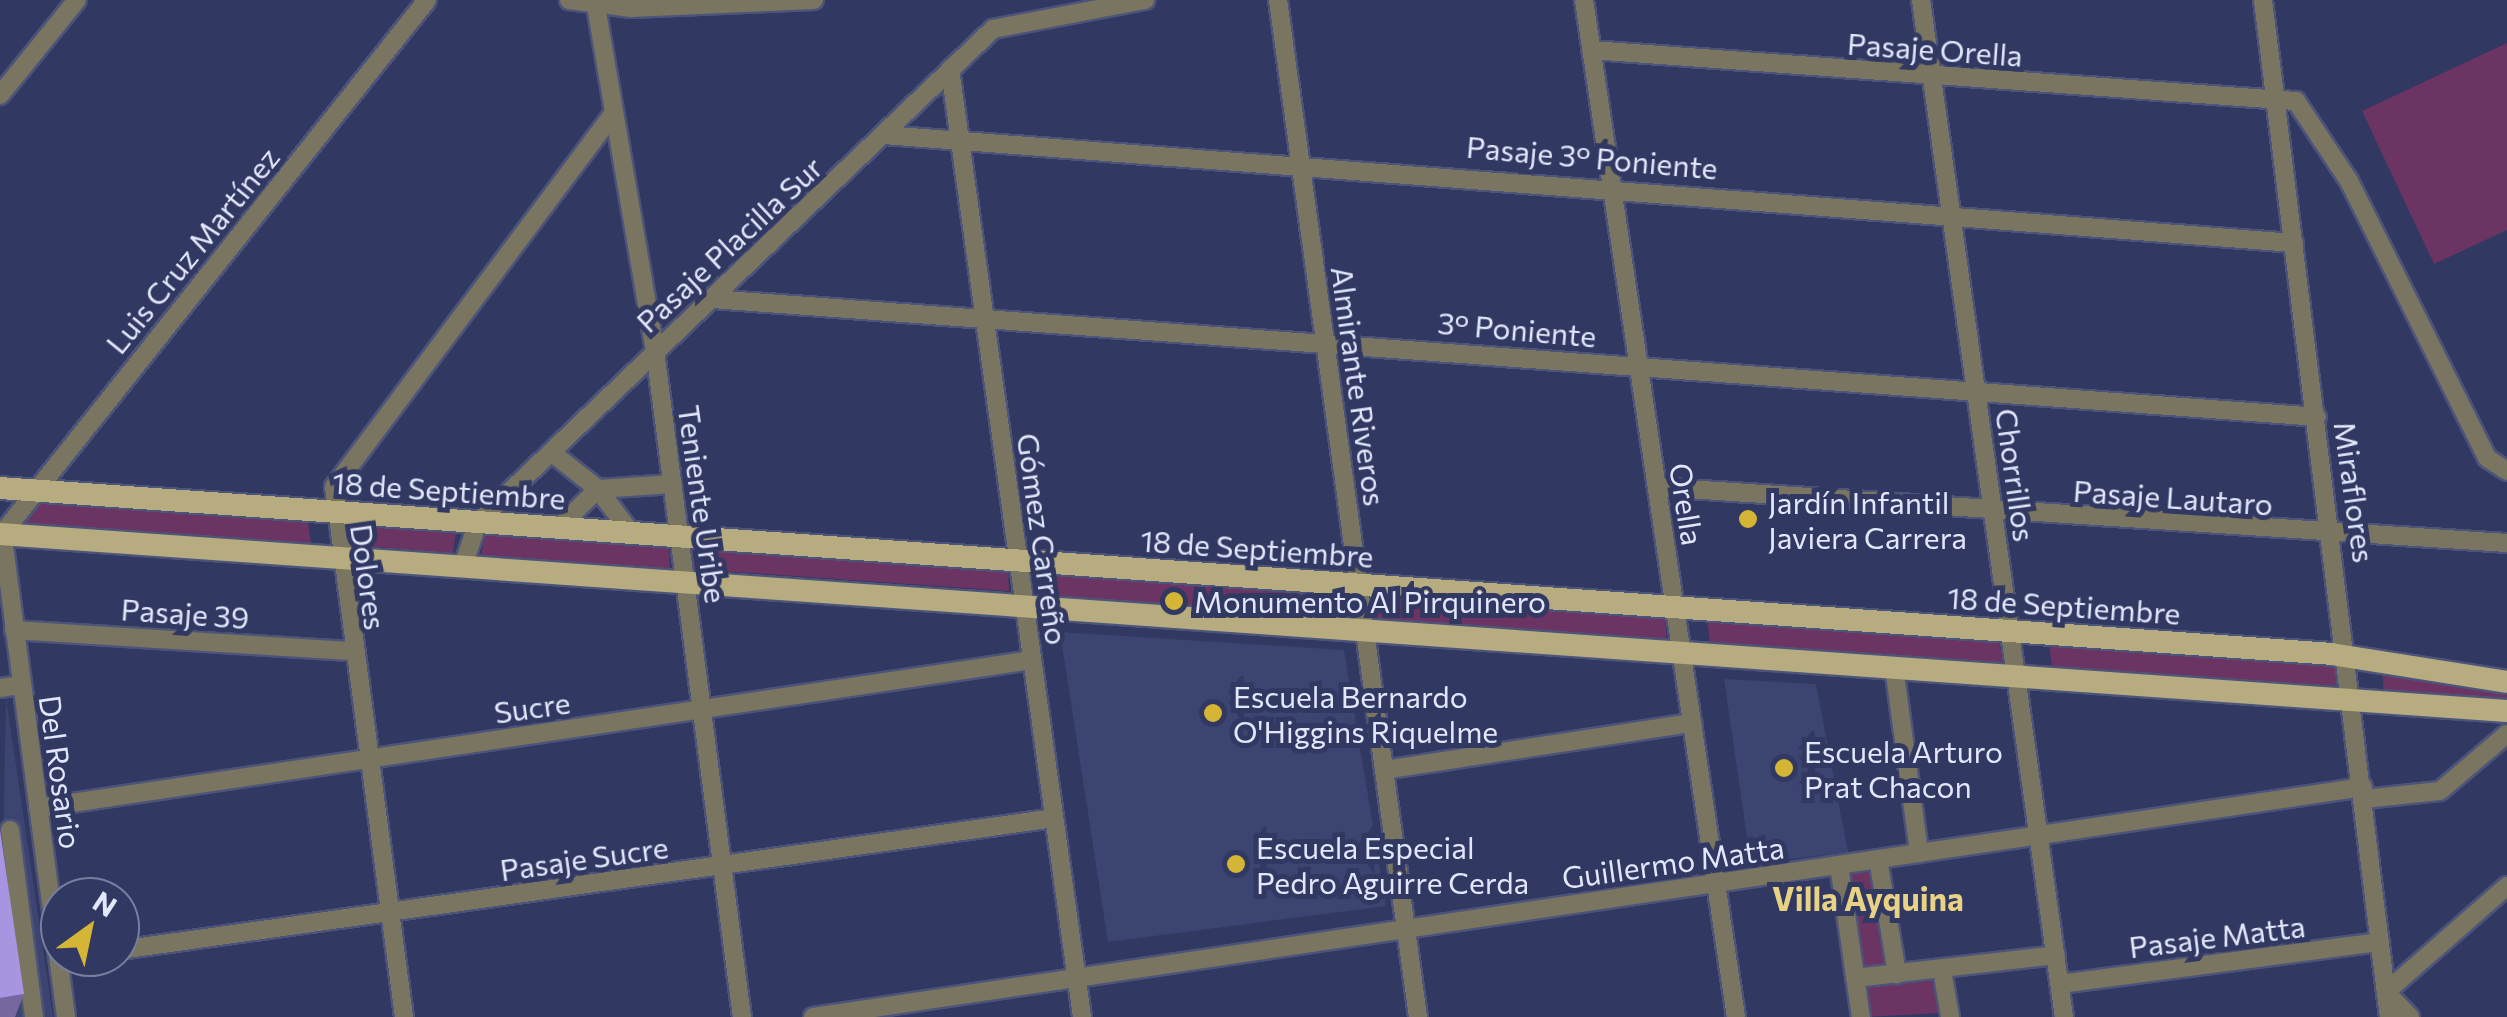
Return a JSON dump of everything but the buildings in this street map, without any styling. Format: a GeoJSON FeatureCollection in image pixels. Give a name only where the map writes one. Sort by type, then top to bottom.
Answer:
{"type":"FeatureCollection","features":[{"type":"Feature","properties":{"kind":"main road","name":"18 de Septiembre"},"geometry":{"type":"LineString","coordinates":[[0,488],[2348,656],[2507,682]]}},
{"type":"Feature","properties":{"kind":"main road"},"geometry":{"type":"LineString","coordinates":[[1,534],[2507,711]]}},
{"type":"Feature","properties":{"kind":"street"},"geometry":{"type":"LineString","coordinates":[[0,95],[78,0]]}},
{"type":"Feature","properties":{"kind":"street","name":"Luis Cruz Martínez"},"geometry":{"type":"LineString","coordinates":[[1,534],[427,0]]}},
{"type":"Feature","properties":{"kind":"street"},"geometry":{"type":"LineString","coordinates":[[569,0],[814,0]]}},
{"type":"Feature","properties":{"kind":"street","name":"Pasaje Placilla Sur"},"geometry":{"type":"LineString","coordinates":[[463,566],[478,522],[950,69],[1004,23],[1069,5],[1145,0]]}},
{"type":"Feature","properties":{"kind":"street","name":"Almirante Riveros"},"geometry":{"type":"LineString","coordinates":[[1278,0],[1418,1017]]}},
{"type":"Feature","properties":{"kind":"street","name":"Orella"},"geometry":{"type":"LineString","coordinates":[[1584,0],[1736,1017]]}},
{"type":"Feature","properties":{"kind":"street","name":"Chorrillos"},"geometry":{"type":"LineString","coordinates":[[1921,0],[2064,1017]]}},
{"type":"Feature","properties":{"kind":"street","name":"Miraflores"},"geometry":{"type":"LineString","coordinates":[[2263,0],[2335,536],[2389,1017]]}},
{"type":"Feature","properties":{"kind":"street","name":"Teniente Uribe"},"geometry":{"type":"LineString","coordinates":[[595,2],[681,536],[742,1017]]}},
{"type":"Feature","properties":{"kind":"street","name":"Pasaje Orella"},"geometry":{"type":"LineString","coordinates":[[1592,50],[2276,100]]}},
{"type":"Feature","properties":{"kind":"street","name":"Gómez Carreño"},"geometry":{"type":"LineString","coordinates":[[950,69],[1082,1017]]}},
{"type":"Feature","properties":{"kind":"street"},"geometry":{"type":"LineString","coordinates":[[2276,100],[2296,101],[2349,181],[2486,458],[2507,471]]}},
{"type":"Feature","properties":{"kind":"street","name":"Dolores"},"geometry":{"type":"LineString","coordinates":[[404,1017],[332,511],[334,487],[612,114]]}},
{"type":"Feature","properties":{"kind":"street","name":"Pasaje 3° Poniente"},"geometry":{"type":"LineString","coordinates":[[884,135],[961,145],[1300,160],[2294,243]]}},
{"type":"Feature","properties":{"kind":"street","name":"3° Poniente"},"geometry":{"type":"LineString","coordinates":[[712,300],[1325,341],[2317,417]]}},
{"type":"Feature","properties":{"kind":"street"},"geometry":{"type":"LineString","coordinates":[[551,452],[598,489],[630,533]]}},
{"type":"Feature","properties":{"kind":"street"},"geometry":{"type":"LineString","coordinates":[[558,528],[598,489],[673,484]]}},
{"type":"Feature","properties":{"kind":"street","name":"Pasaje Lautaro"},"geometry":{"type":"LineString","coordinates":[[1657,487],[2335,536],[2507,543]]}},
{"type":"Feature","properties":{"kind":"street","name":"Del Rosario"},"geometry":{"type":"LineString","coordinates":[[1,534],[50,877]]}},
{"type":"Feature","properties":{"kind":"street","name":"Pasaje 39"},"geometry":{"type":"LineString","coordinates":[[14,630],[352,651]]}},
{"type":"Feature","properties":{"kind":"street","name":"Sucre"},"geometry":{"type":"LineString","coordinates":[[38,808],[367,756],[703,713],[1032,660]]}},
{"type":"Feature","properties":{"kind":"street"},"geometry":{"type":"LineString","coordinates":[[1894,667],[1919,853]]}},
{"type":"Feature","properties":{"kind":"street"},"geometry":{"type":"LineString","coordinates":[[0,688],[22,685]]}},
{"type":"Feature","properties":{"kind":"street"},"geometry":{"type":"LineString","coordinates":[[1384,770],[1692,723]]}},
{"type":"Feature","properties":{"kind":"street","name":"Guillermo Matta"},"geometry":{"type":"LineString","coordinates":[[813,1017],[2039,835],[2364,793],[2440,790],[2507,734]]}},
{"type":"Feature","properties":{"kind":"street","name":"Pasaje Sucre"},"geometry":{"type":"LineString","coordinates":[[140,947],[1054,818]]}},
{"type":"Feature","properties":{"kind":"street"},"geometry":{"type":"LineString","coordinates":[[10,830],[34,1017]]}},
{"type":"Feature","properties":{"kind":"street"},"geometry":{"type":"LineString","coordinates":[[1878,859],[1896,974]]}},
{"type":"Feature","properties":{"kind":"street"},"geometry":{"type":"LineString","coordinates":[[1838,865],[1860,1017]]}},
{"type":"Feature","properties":{"kind":"street"},"geometry":{"type":"LineString","coordinates":[[2410,1017],[2386,992],[2507,886]]}},
{"type":"Feature","properties":{"kind":"street","name":"Pasaje Matta"},"geometry":{"type":"LineString","coordinates":[[2060,984],[2380,942]]}},
{"type":"Feature","properties":{"kind":"street"},"geometry":{"type":"LineString","coordinates":[[1855,978],[2056,954]]}},
{"type":"Feature","properties":{"kind":"street"},"geometry":{"type":"LineString","coordinates":[[1942,970],[1950,1017]]}},
{"type":"Feature","properties":{"kind":"street","name":"Del Rosario"},"geometry":{"type":"LineString","coordinates":[[65,977],[66,1017]]}},
{"type":"Feature","properties":{"kind":"shaded area"},"geometry":{"type":"Polygon","coordinates":[[[2507,43],[2507,230],[2434,264],[2362,111],[2507,43]]]}},
{"type":"Feature","properties":{"kind":"shaded area"},"geometry":{"type":"Polygon","coordinates":[[[37,499],[308,523],[311,544],[22,523],[37,499]]]}},
{"type":"Feature","properties":{"kind":"shaded area"},"geometry":{"type":"Polygon","coordinates":[[[364,523],[456,530],[453,553],[364,546],[364,523]]]}},
{"type":"Feature","properties":{"kind":"shaded area"},"geometry":{"type":"Polygon","coordinates":[[[485,532],[669,548],[670,569],[481,556],[485,532]]]}},
{"type":"Feature","properties":{"kind":"shaded area"},"geometry":{"type":"Polygon","coordinates":[[[690,548],[1008,569],[1009,591],[693,569],[690,548]]]}},
{"type":"Feature","properties":{"kind":"shaded area"},"geometry":{"type":"Polygon","coordinates":[[[1044,573],[1344,592],[1348,619],[1044,598],[1044,573]]]}},
{"type":"Feature","properties":{"kind":"shaded area"},"geometry":{"type":"Polygon","coordinates":[[[1363,594],[1665,619],[1667,641],[1366,619],[1363,594]]]}},
{"type":"Feature","properties":{"kind":"shaded area"},"geometry":{"type":"Polygon","coordinates":[[[1707,619],[1999,641],[2003,665],[1710,643],[1707,619]]]}},
{"type":"Feature","properties":{"kind":"shaded area"},"geometry":{"type":"Polygon","coordinates":[[[1060,632],[1344,650],[1386,906],[1108,942],[1060,632]]]}},
{"type":"Feature","properties":{"kind":"shaded area"},"geometry":{"type":"Polygon","coordinates":[[[2049,643],[2341,666],[2342,686],[2052,667],[2049,643]]]}},
{"type":"Feature","properties":{"kind":"shaded area"},"geometry":{"type":"Polygon","coordinates":[[[2382,668],[2507,687],[2507,702],[2384,694],[2382,668]]]}},
{"type":"Feature","properties":{"kind":"shaded area","name":"Escuela Arturo Prat Chacon"},"geometry":{"type":"Polygon","coordinates":[[[1724,679],[1816,684],[1848,852],[1751,864],[1724,679]]]}},
{"type":"Feature","properties":{"kind":"shaded area"},"geometry":{"type":"Polygon","coordinates":[[[6,698],[40,929],[40,977],[47,977],[53,1017],[0,1017],[6,698]]]}},
{"type":"Feature","properties":{"kind":"shaded area"},"geometry":{"type":"Polygon","coordinates":[[[1869,868],[1884,965],[1860,969],[1843,878],[1869,868]]]}},
{"type":"Feature","properties":{"kind":"shaded area"},"geometry":{"type":"Polygon","coordinates":[[[1936,976],[1940,1013],[1865,1017],[1861,984],[1936,976]]]}},
{"type":"Feature","properties":{"kind":"place","name":"Jardín Infantil Javiera Carrera"},"geometry":{"type":"Point","coordinates":[1748,519]}},
{"type":"Feature","properties":{"kind":"place","name":"Monumento Al Pirquinero"},"geometry":{"type":"Point","coordinates":[1174,601]}},
{"type":"Feature","properties":{"kind":"place","name":"Escuela Bernardo O'Higgins Riquelme"},"geometry":{"type":"Point","coordinates":[1213,713]}},
{"type":"Feature","properties":{"kind":"place","name":"Escuela Arturo Prat Chacon"},"geometry":{"type":"Point","coordinates":[1784,768]}},
{"type":"Feature","properties":{"kind":"place","name":"Escuela Especial Pedro Aguirre Cerda"},"geometry":{"type":"Point","coordinates":[1236,864]}},
{"type":"Feature","properties":{"kind":"district","name":"Villa Ayquina"},"geometry":{"type":"Point","coordinates":[1868,898]}}]}
